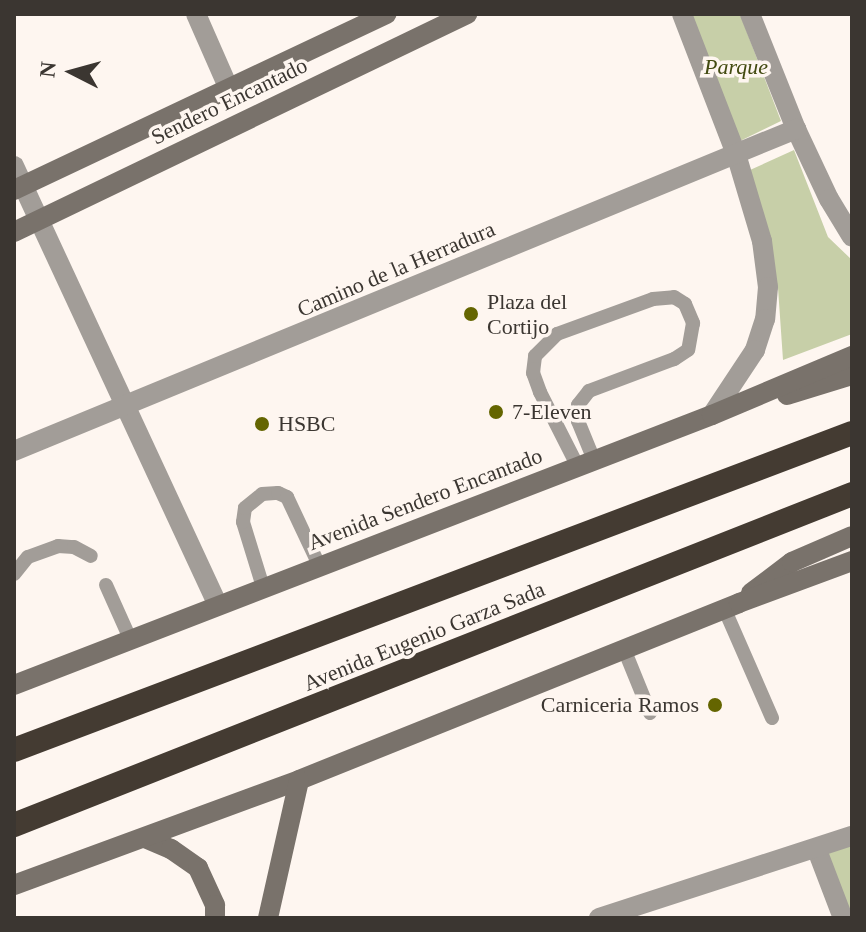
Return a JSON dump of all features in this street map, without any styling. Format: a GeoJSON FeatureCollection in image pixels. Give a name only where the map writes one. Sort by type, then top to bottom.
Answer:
{"type":"FeatureCollection","features":[{"type":"Feature","properties":{"kind":"highway","name":"Avenida Eugenio Garza Sada"},"geometry":{"type":"LineString","coordinates":[[14,750],[640,516],[852,433]]}},
{"type":"Feature","properties":{"kind":"highway","name":"Avenida Eugenio Garza Sada"},"geometry":{"type":"LineString","coordinates":[[14,825],[852,494]]}},
{"type":"Feature","properties":{"kind":"street"},"geometry":{"type":"LineString","coordinates":[[196,14],[228,87]]}},
{"type":"Feature","properties":{"kind":"street","name":"Sendero Encantado"},"geometry":{"type":"LineString","coordinates":[[19,188],[386,14]]}},
{"type":"Feature","properties":{"kind":"street","name":"Sendero Encantado"},"geometry":{"type":"LineString","coordinates":[[14,232],[467,14]]}},
{"type":"Feature","properties":{"kind":"street"},"geometry":{"type":"LineString","coordinates":[[682,14],[736,154],[762,241],[768,287],[765,319],[755,350],[712,415]]}},
{"type":"Feature","properties":{"kind":"street"},"geometry":{"type":"LineString","coordinates":[[750,14],[796,129],[829,199],[852,237]]}},
{"type":"Feature","properties":{"kind":"street","name":"Camino de la Herradura"},"geometry":{"type":"LineString","coordinates":[[14,451],[126,408],[796,129]]}},
{"type":"Feature","properties":{"kind":"street"},"geometry":{"type":"LineString","coordinates":[[14,166],[19,188],[38,222],[217,604]]}},
{"type":"Feature","properties":{"kind":"street","name":"Avenida Sendero Encantado"},"geometry":{"type":"LineString","coordinates":[[14,685],[712,415],[852,356]]}},
{"type":"Feature","properties":{"kind":"street"},"geometry":{"type":"LineString","coordinates":[[712,415],[852,375]]}},
{"type":"Feature","properties":{"kind":"street"},"geometry":{"type":"LineString","coordinates":[[731,606],[792,562],[852,536]]}},
{"type":"Feature","properties":{"kind":"street"},"geometry":{"type":"LineString","coordinates":[[14,885],[299,780],[731,606],[852,561]]}},
{"type":"Feature","properties":{"kind":"street"},"geometry":{"type":"LineString","coordinates":[[268,918],[299,780]]}},
{"type":"Feature","properties":{"kind":"street"},"geometry":{"type":"LineString","coordinates":[[609,916],[852,836]]}},
{"type":"Feature","properties":{"kind":"street"},"geometry":{"type":"LineString","coordinates":[[145,838],[171,849],[198,868],[215,905],[215,918]]}},
{"type":"Feature","properties":{"kind":"street"},"geometry":{"type":"LineString","coordinates":[[817,850],[843,918]]}},
{"type":"Feature","properties":{"kind":"lane"},"geometry":{"type":"LineString","coordinates":[[674,297],[685,304],[693,323],[688,350],[674,359],[589,391],[578,405],[586,463],[540,392],[533,373],[535,356],[557,334],[653,299],[674,297]]}},
{"type":"Feature","properties":{"kind":"lane"},"geometry":{"type":"LineString","coordinates":[[263,587],[243,522],[245,508],[262,494],[278,493],[287,497],[319,565]]}},
{"type":"Feature","properties":{"kind":"lane"},"geometry":{"type":"LineString","coordinates":[[14,574],[28,557],[42,550],[74,547],[91,556]]}},
{"type":"Feature","properties":{"kind":"lane"},"geometry":{"type":"LineString","coordinates":[[106,585],[131,641]]}},
{"type":"Feature","properties":{"kind":"lane"},"geometry":{"type":"LineString","coordinates":[[731,606],[772,718]]}},
{"type":"Feature","properties":{"kind":"lane"},"geometry":{"type":"LineString","coordinates":[[624,649],[650,713]]}},
{"type":"Feature","properties":{"kind":"green space","name":"Parque"},"geometry":{"type":"Polygon","coordinates":[[[691,14],[740,14],[781,121],[740,141],[691,14]]]}},
{"type":"Feature","properties":{"kind":"green space"},"geometry":{"type":"Polygon","coordinates":[[[794,150],[828,237],[852,260],[852,334],[783,360],[778,288],[750,170],[794,150]]]}},
{"type":"Feature","properties":{"kind":"green space"},"geometry":{"type":"Polygon","coordinates":[[[852,836],[852,918],[817,850],[852,836]]]}},
{"type":"Feature","properties":{"kind":"place","name":"Plaza del Cortijo"},"geometry":{"type":"Point","coordinates":[471,314]}},
{"type":"Feature","properties":{"kind":"place","name":"7-Eleven"},"geometry":{"type":"Point","coordinates":[496,412]}},
{"type":"Feature","properties":{"kind":"place","name":"HSBC"},"geometry":{"type":"Point","coordinates":[262,424]}},
{"type":"Feature","properties":{"kind":"place","name":"Carniceria Ramos"},"geometry":{"type":"Point","coordinates":[715,705]}}]}
